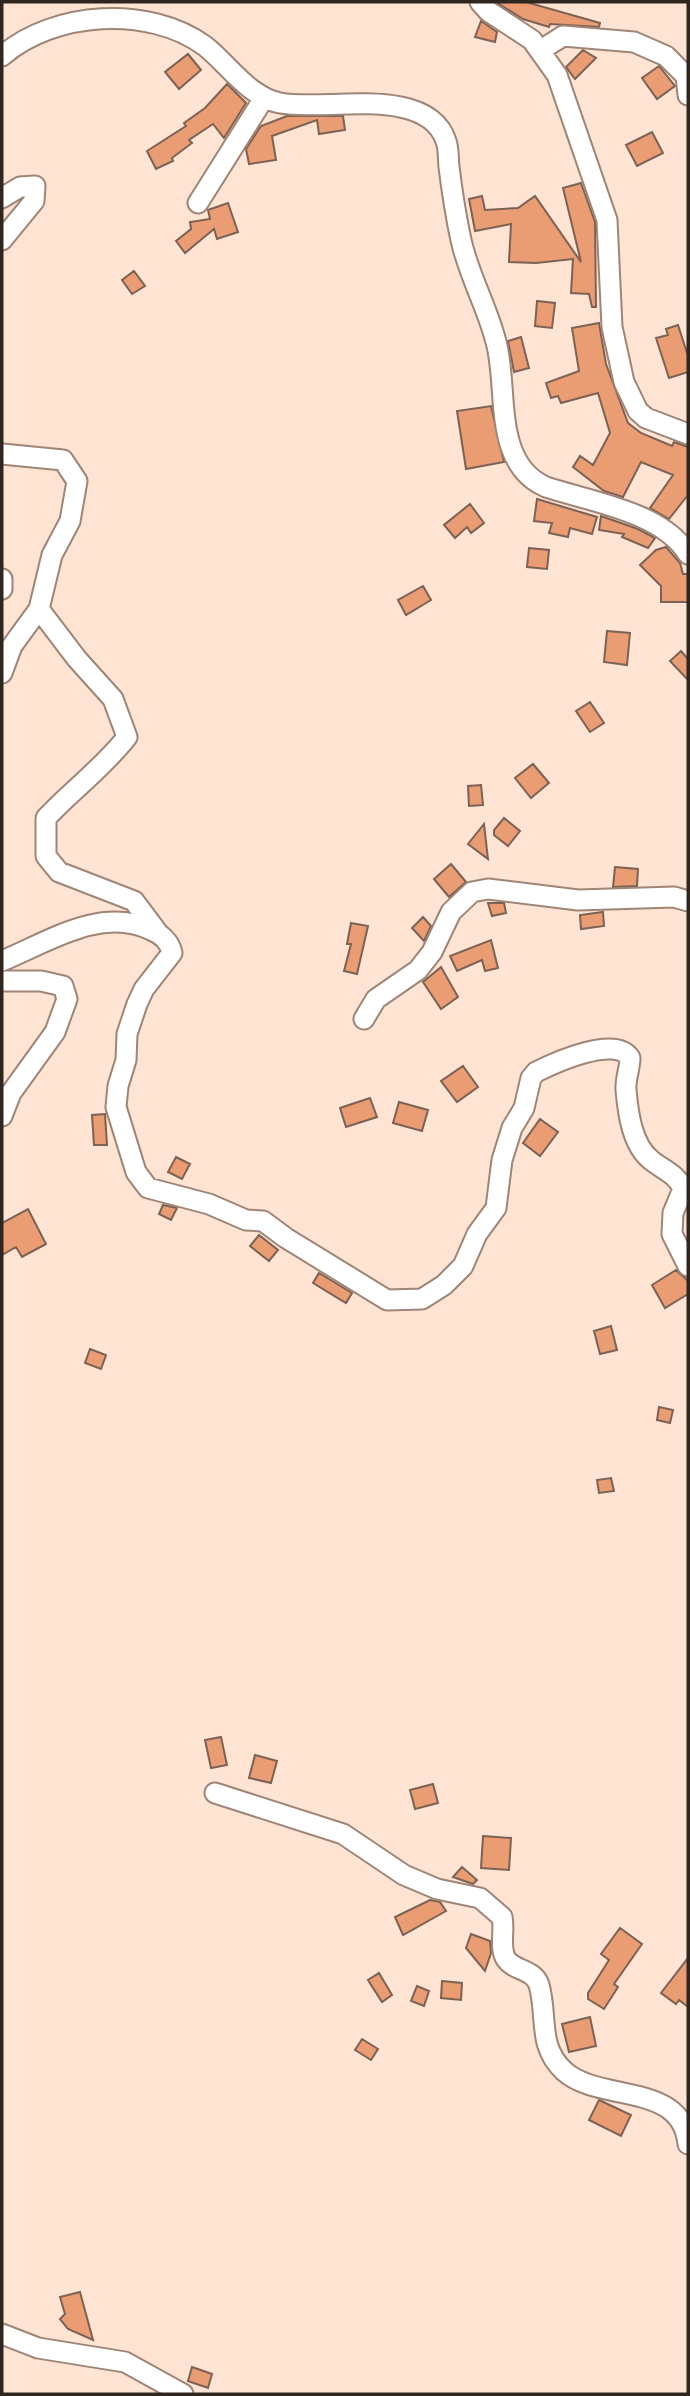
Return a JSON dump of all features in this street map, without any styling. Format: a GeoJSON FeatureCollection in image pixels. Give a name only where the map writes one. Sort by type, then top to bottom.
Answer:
{"type":"FeatureCollection","features":[{"type":"Feature","properties":{"kind":"street"},"geometry":{"type":"LineString","coordinates":[[480,2],[541,50],[563,90],[607,219],[612,327],[628,393],[638,411],[646,418],[688,434]]}},
{"type":"Feature","properties":{"kind":"street"},"geometry":{"type":"LineString","coordinates":[[2,56],[35,34],[67,24],[144,20],[179,31],[202,44],[264,98],[299,104],[395,106],[416,111],[439,127],[446,141],[464,251],[497,346],[505,432],[519,466],[530,480],[546,487],[653,521],[681,542],[688,554]]}},
{"type":"Feature","properties":{"kind":"street"},"geometry":{"type":"LineString","coordinates":[[541,50],[563,36],[635,42],[666,56],[686,76],[688,95]]}},
{"type":"Feature","properties":{"kind":"street"},"geometry":{"type":"LineString","coordinates":[[198,203],[264,98]]}},
{"type":"Feature","properties":{"kind":"street"},"geometry":{"type":"LineString","coordinates":[[2,198],[20,187],[35,187],[34,201],[2,240]]}},
{"type":"Feature","properties":{"kind":"street"},"geometry":{"type":"LineString","coordinates":[[2,454],[63,460],[77,481],[69,521],[52,555],[39,608],[12,646],[2,673]]}},
{"type":"Feature","properties":{"kind":"street"},"geometry":{"type":"LineString","coordinates":[[2,579],[2,589]]}},
{"type":"Feature","properties":{"kind":"street"},"geometry":{"type":"LineString","coordinates":[[39,608],[76,659],[113,699],[127,737],[104,766],[71,791],[46,818],[46,856],[59,872],[134,901],[171,947],[172,953],[144,989],[137,1004],[127,1034],[126,1060],[117,1097],[118,1116],[132,1162],[149,1188],[209,1204],[246,1220],[271,1225],[286,1238],[387,1300],[422,1299],[455,1276],[467,1259],[477,1234],[493,1214],[502,1160],[512,1128],[524,1108],[531,1078],[544,1068],[597,1050],[618,1048],[630,1058],[625,1088],[631,1123],[639,1147],[653,1162],[677,1178],[683,1189],[673,1213],[672,1234],[688,1266]]}},
{"type":"Feature","properties":{"kind":"street"},"geometry":{"type":"LineString","coordinates":[[364,1019],[376,999],[418,970],[432,952],[451,912],[472,892],[488,890],[578,900],[674,897],[688,901]]}},
{"type":"Feature","properties":{"kind":"street"},"geometry":{"type":"LineString","coordinates":[[2,961],[81,928],[110,920],[130,922],[158,933]]}},
{"type":"Feature","properties":{"kind":"street"},"geometry":{"type":"LineString","coordinates":[[2,981],[41,981],[63,986],[67,999],[55,1032],[11,1093],[2,1116]]}},
{"type":"Feature","properties":{"kind":"street"},"geometry":{"type":"LineString","coordinates":[[215,1793],[343,1834],[379,1860],[421,1883],[448,1892],[474,1896],[489,1903],[502,1917],[503,1953],[507,1961],[530,1974],[539,1986],[546,2045],[556,2063],[586,2084],[636,2095],[675,2113],[684,2121],[688,2144]]}},
{"type":"Feature","properties":{"kind":"street"},"geometry":{"type":"LineString","coordinates":[[2,2334],[38,2348],[125,2362],[183,2394]]}},
{"type":"Feature","properties":{"kind":"building"},"geometry":{"type":"Polygon","coordinates":[[[496,2],[526,2],[600,23],[599,27],[550,24],[549,27],[523,19],[496,2]]]}},
{"type":"Feature","properties":{"kind":"building"},"geometry":{"type":"Polygon","coordinates":[[[481,21],[497,32],[495,42],[475,37],[481,21]]]}},
{"type":"Feature","properties":{"kind":"building"},"geometry":{"type":"Polygon","coordinates":[[[583,50],[596,58],[575,79],[566,67],[583,50]]]}},
{"type":"Feature","properties":{"kind":"building"},"geometry":{"type":"Polygon","coordinates":[[[188,54],[201,70],[179,89],[165,72],[188,54]]]}},
{"type":"Feature","properties":{"kind":"building"},"geometry":{"type":"Polygon","coordinates":[[[659,66],[675,86],[657,99],[642,78],[659,66]]]}},
{"type":"Feature","properties":{"kind":"building"},"geometry":{"type":"Polygon","coordinates":[[[227,84],[246,103],[224,138],[213,124],[189,140],[192,143],[172,158],[173,161],[156,169],[147,151],[186,126],[184,123],[205,108],[227,84]]]}},
{"type":"Feature","properties":{"kind":"building"},"geometry":{"type":"Polygon","coordinates":[[[287,116],[343,116],[345,130],[319,134],[317,120],[272,136],[276,160],[249,164],[246,149],[261,126],[287,116]]]}},
{"type":"Feature","properties":{"kind":"building"},"geometry":{"type":"Polygon","coordinates":[[[652,132],[663,153],[637,166],[626,145],[652,132]]]}},
{"type":"Feature","properties":{"kind":"building"},"geometry":{"type":"Polygon","coordinates":[[[581,183],[595,222],[596,307],[592,307],[589,294],[571,293],[573,259],[536,263],[509,262],[511,224],[475,231],[469,199],[482,196],[485,210],[518,208],[535,196],[581,262],[563,188],[581,183]]]}},
{"type":"Feature","properties":{"kind":"building"},"geometry":{"type":"Polygon","coordinates":[[[228,203],[238,232],[217,239],[214,229],[185,253],[176,241],[191,229],[190,222],[210,219],[208,210],[228,203]]]}},
{"type":"Feature","properties":{"kind":"building"},"geometry":{"type":"Polygon","coordinates":[[[134,271],[145,286],[132,294],[122,280],[134,271]]]}},
{"type":"Feature","properties":{"kind":"building"},"geometry":{"type":"Polygon","coordinates":[[[537,301],[555,303],[552,328],[535,326],[537,301]]]}},
{"type":"Feature","properties":{"kind":"building"},"geometry":{"type":"Polygon","coordinates":[[[599,323],[606,364],[628,423],[641,433],[672,446],[674,442],[688,447],[688,495],[669,519],[650,508],[673,475],[641,462],[623,497],[604,491],[573,467],[580,456],[593,465],[610,433],[598,393],[561,403],[558,396],[551,398],[546,383],[579,371],[572,328],[599,323]]]}},
{"type":"Feature","properties":{"kind":"building"},"geometry":{"type":"Polygon","coordinates":[[[678,325],[688,356],[688,372],[669,378],[656,338],[668,335],[666,329],[678,325]]]}},
{"type":"Feature","properties":{"kind":"building"},"geometry":{"type":"Polygon","coordinates":[[[521,337],[529,368],[514,372],[508,341],[521,337]]]}},
{"type":"Feature","properties":{"kind":"building"},"geometry":{"type":"Polygon","coordinates":[[[491,406],[504,462],[466,469],[457,411],[491,406]]]}},
{"type":"Feature","properties":{"kind":"building"},"geometry":{"type":"Polygon","coordinates":[[[537,499],[597,517],[592,534],[570,528],[568,537],[549,533],[552,523],[534,521],[537,499]]]}},
{"type":"Feature","properties":{"kind":"building"},"geometry":{"type":"Polygon","coordinates":[[[470,504],[484,523],[471,533],[467,527],[455,538],[444,525],[470,504]]]}},
{"type":"Feature","properties":{"kind":"building"},"geometry":{"type":"Polygon","coordinates":[[[601,516],[655,538],[648,548],[622,537],[624,534],[599,530],[601,516]]]}},
{"type":"Feature","properties":{"kind":"building"},"geometry":{"type":"Polygon","coordinates":[[[666,547],[680,563],[683,574],[688,574],[688,602],[661,602],[661,586],[640,565],[656,550],[666,547]]]}},
{"type":"Feature","properties":{"kind":"building"},"geometry":{"type":"Polygon","coordinates":[[[529,548],[549,550],[547,569],[527,567],[529,548]]]}},
{"type":"Feature","properties":{"kind":"building"},"geometry":{"type":"Polygon","coordinates":[[[423,586],[431,600],[406,615],[398,600],[423,586]]]}},
{"type":"Feature","properties":{"kind":"building"},"geometry":{"type":"Polygon","coordinates":[[[607,631],[630,633],[627,665],[604,662],[607,631]]]}},
{"type":"Feature","properties":{"kind":"building"},"geometry":{"type":"Polygon","coordinates":[[[681,651],[688,659],[688,680],[670,661],[681,651]]]}},
{"type":"Feature","properties":{"kind":"building"},"geometry":{"type":"Polygon","coordinates":[[[590,702],[604,723],[590,732],[576,711],[590,702]]]}},
{"type":"Feature","properties":{"kind":"building"},"geometry":{"type":"Polygon","coordinates":[[[533,764],[549,783],[531,798],[515,778],[533,764]]]}},
{"type":"Feature","properties":{"kind":"building"},"geometry":{"type":"Polygon","coordinates":[[[481,785],[483,805],[469,806],[468,786],[481,785]]]}},
{"type":"Feature","properties":{"kind":"building"},"geometry":{"type":"Polygon","coordinates":[[[504,818],[520,831],[508,846],[494,835],[494,830],[504,818]]]}},
{"type":"Feature","properties":{"kind":"building"},"geometry":{"type":"Polygon","coordinates":[[[484,824],[488,859],[468,844],[484,824]]]}},
{"type":"Feature","properties":{"kind":"building"},"geometry":{"type":"Polygon","coordinates":[[[451,864],[466,882],[449,897],[434,879],[451,864]]]}},
{"type":"Feature","properties":{"kind":"building"},"geometry":{"type":"Polygon","coordinates":[[[615,867],[638,869],[637,886],[613,887],[615,867]]]}},
{"type":"Feature","properties":{"kind":"building"},"geometry":{"type":"Polygon","coordinates":[[[488,903],[504,903],[506,913],[492,916],[488,903]]]}},
{"type":"Feature","properties":{"kind":"building"},"geometry":{"type":"Polygon","coordinates":[[[603,912],[604,926],[581,929],[580,915],[603,912]]]}},
{"type":"Feature","properties":{"kind":"building"},"geometry":{"type":"Polygon","coordinates":[[[423,917],[431,926],[424,941],[412,928],[423,917]]]}},
{"type":"Feature","properties":{"kind":"building"},"geometry":{"type":"Polygon","coordinates":[[[351,923],[368,926],[357,974],[344,971],[351,944],[347,944],[351,923]]]}},
{"type":"Feature","properties":{"kind":"building"},"geometry":{"type":"Polygon","coordinates":[[[491,940],[498,968],[485,971],[482,960],[457,971],[450,956],[491,940]]]}},
{"type":"Feature","properties":{"kind":"building"},"geometry":{"type":"Polygon","coordinates":[[[441,967],[458,997],[441,1009],[423,982],[441,967]]]}},
{"type":"Feature","properties":{"kind":"building"},"geometry":{"type":"Polygon","coordinates":[[[463,1066],[478,1087],[457,1102],[441,1081],[463,1066]]]}},
{"type":"Feature","properties":{"kind":"building"},"geometry":{"type":"Polygon","coordinates":[[[370,1098],[377,1117],[346,1127],[340,1108],[370,1098]]]}},
{"type":"Feature","properties":{"kind":"building"},"geometry":{"type":"Polygon","coordinates":[[[399,1102],[428,1110],[422,1131],[393,1123],[399,1102]]]}},
{"type":"Feature","properties":{"kind":"building"},"geometry":{"type":"Polygon","coordinates":[[[105,1114],[107,1145],[94,1145],[92,1115],[105,1114]]]}},
{"type":"Feature","properties":{"kind":"building"},"geometry":{"type":"Polygon","coordinates":[[[540,1119],[558,1132],[540,1156],[523,1143],[540,1119]]]}},
{"type":"Feature","properties":{"kind":"building"},"geometry":{"type":"Polygon","coordinates":[[[176,1157],[190,1164],[182,1179],[168,1172],[176,1157]]]}},
{"type":"Feature","properties":{"kind":"building"},"geometry":{"type":"Polygon","coordinates":[[[163,1205],[177,1208],[171,1220],[159,1214],[163,1205]]]}},
{"type":"Feature","properties":{"kind":"building"},"geometry":{"type":"Polygon","coordinates":[[[28,1209],[46,1244],[22,1257],[16,1247],[2,1255],[2,1223],[28,1209]]]}},
{"type":"Feature","properties":{"kind":"building"},"geometry":{"type":"Polygon","coordinates":[[[259,1235],[278,1250],[269,1261],[250,1246],[259,1235]]]}},
{"type":"Feature","properties":{"kind":"building"},"geometry":{"type":"Polygon","coordinates":[[[676,1270],[688,1281],[688,1294],[665,1308],[652,1285],[676,1270]]]}},
{"type":"Feature","properties":{"kind":"building"},"geometry":{"type":"Polygon","coordinates":[[[319,1273],[352,1293],[346,1303],[313,1283],[319,1273]]]}},
{"type":"Feature","properties":{"kind":"building"},"geometry":{"type":"Polygon","coordinates":[[[611,1326],[617,1350],[600,1354],[594,1331],[611,1326]]]}},
{"type":"Feature","properties":{"kind":"building"},"geometry":{"type":"Polygon","coordinates":[[[90,1349],[106,1355],[101,1369],[85,1363],[90,1349]]]}},
{"type":"Feature","properties":{"kind":"building"},"geometry":{"type":"Polygon","coordinates":[[[659,1407],[673,1410],[670,1423],[657,1420],[659,1407]]]}},
{"type":"Feature","properties":{"kind":"building"},"geometry":{"type":"Polygon","coordinates":[[[611,1478],[614,1491],[599,1493],[597,1480],[611,1478]]]}},
{"type":"Feature","properties":{"kind":"building"},"geometry":{"type":"Polygon","coordinates":[[[221,1737],[227,1765],[211,1768],[205,1740],[221,1737]]]}},
{"type":"Feature","properties":{"kind":"building"},"geometry":{"type":"Polygon","coordinates":[[[255,1755],[277,1761],[271,1783],[249,1778],[255,1755]]]}},
{"type":"Feature","properties":{"kind":"building"},"geometry":{"type":"Polygon","coordinates":[[[433,1784],[438,1803],[415,1809],[410,1790],[433,1784]]]}},
{"type":"Feature","properties":{"kind":"building"},"geometry":{"type":"Polygon","coordinates":[[[483,1836],[511,1838],[509,1870],[481,1868],[483,1836]]]}},
{"type":"Feature","properties":{"kind":"building"},"geometry":{"type":"Polygon","coordinates":[[[462,1867],[477,1880],[473,1884],[453,1877],[462,1867]]]}},
{"type":"Feature","properties":{"kind":"building"},"geometry":{"type":"Polygon","coordinates":[[[430,1900],[440,1902],[446,1911],[403,1935],[395,1917],[430,1900]]]}},
{"type":"Feature","properties":{"kind":"building"},"geometry":{"type":"Polygon","coordinates":[[[620,1928],[642,1944],[614,1984],[618,1987],[604,2009],[588,1999],[588,1993],[609,1960],[601,1954],[620,1928]]]}},
{"type":"Feature","properties":{"kind":"building"},"geometry":{"type":"Polygon","coordinates":[[[471,1934],[490,1941],[491,1953],[485,1971],[466,1948],[471,1934]]]}},
{"type":"Feature","properties":{"kind":"building"},"geometry":{"type":"Polygon","coordinates":[[[688,1958],[688,2007],[679,2000],[676,2004],[661,1993],[688,1958]]]}},
{"type":"Feature","properties":{"kind":"building"},"geometry":{"type":"Polygon","coordinates":[[[379,1973],[392,1995],[382,2002],[368,1980],[379,1973]]]}},
{"type":"Feature","properties":{"kind":"building"},"geometry":{"type":"Polygon","coordinates":[[[442,1981],[462,1983],[461,2000],[441,1998],[442,1981]]]}},
{"type":"Feature","properties":{"kind":"building"},"geometry":{"type":"Polygon","coordinates":[[[417,1986],[429,1991],[424,2006],[411,2001],[417,1986]]]}},
{"type":"Feature","properties":{"kind":"building"},"geometry":{"type":"Polygon","coordinates":[[[590,2017],[596,2046],[569,2052],[562,2024],[590,2017]]]}},
{"type":"Feature","properties":{"kind":"building"},"geometry":{"type":"Polygon","coordinates":[[[362,2039],[378,2049],[371,2060],[355,2050],[362,2039]]]}},
{"type":"Feature","properties":{"kind":"building"},"geometry":{"type":"Polygon","coordinates":[[[599,2100],[631,2115],[621,2136],[589,2120],[599,2100]]]}},
{"type":"Feature","properties":{"kind":"building"},"geometry":{"type":"Polygon","coordinates":[[[80,2292],[93,2340],[68,2329],[60,2319],[65,2314],[60,2297],[80,2292]]]}},
{"type":"Feature","properties":{"kind":"building"},"geometry":{"type":"Polygon","coordinates":[[[192,2367],[212,2374],[208,2388],[188,2381],[192,2367]]]}}]}
